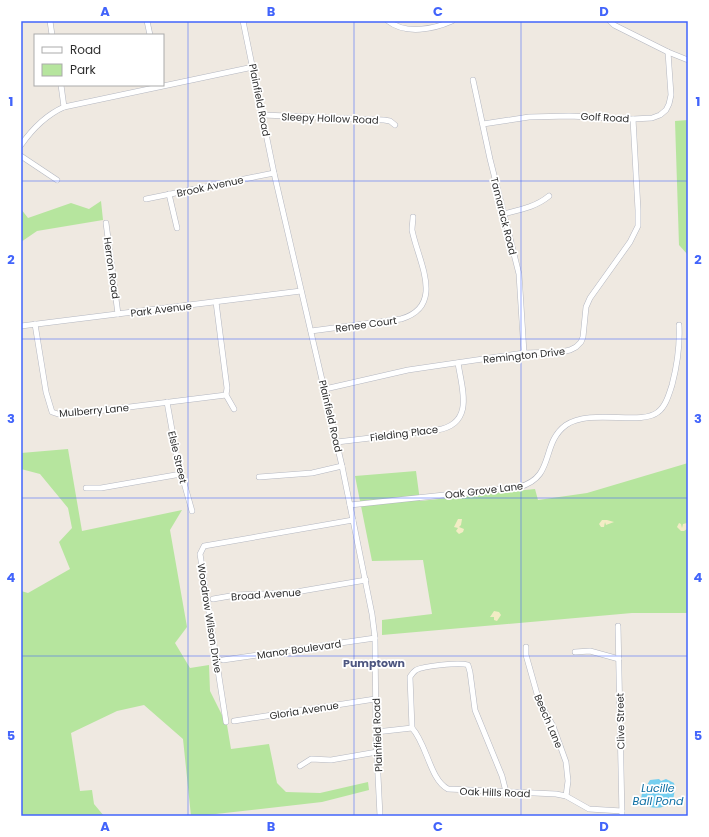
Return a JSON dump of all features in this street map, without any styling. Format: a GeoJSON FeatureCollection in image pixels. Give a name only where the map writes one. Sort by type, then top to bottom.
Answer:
{"type":"FeatureCollection","features":[{"type":"Feature","properties":{"kind":"street"},"geometry":{"type":"LineString","coordinates":[[50,21],[52,34]]}},
{"type":"Feature","properties":{"kind":"street"},"geometry":{"type":"LineString","coordinates":[[147,21],[150,34]]}},
{"type":"Feature","properties":{"kind":"street","name":"Plainfield Road"},"geometry":{"type":"LineString","coordinates":[[243,21],[274,173],[337,442],[372,614],[375,638],[376,752],[380,816]]}},
{"type":"Feature","properties":{"kind":"street"},"geometry":{"type":"LineString","coordinates":[[388,21],[406,28],[422,29],[432,28],[452,21]]}},
{"type":"Feature","properties":{"kind":"street"},"geometry":{"type":"LineString","coordinates":[[610,21],[614,25],[668,52],[688,60]]}},
{"type":"Feature","properties":{"kind":"street","name":"Golf Road"},"geometry":{"type":"LineString","coordinates":[[483,124],[545,116],[634,119],[652,118],[660,115],[666,110],[671,95],[668,52]]}},
{"type":"Feature","properties":{"kind":"street"},"geometry":{"type":"LineString","coordinates":[[164,85],[253,67]]}},
{"type":"Feature","properties":{"kind":"street","name":"Tamarack Road"},"geometry":{"type":"LineString","coordinates":[[473,80],[503,214],[519,274],[524,353]]}},
{"type":"Feature","properties":{"kind":"street"},"geometry":{"type":"LineString","coordinates":[[61,86],[64,106]]}},
{"type":"Feature","properties":{"kind":"street"},"geometry":{"type":"LineString","coordinates":[[21,145],[39,123],[50,114],[64,106],[160,86]]}},
{"type":"Feature","properties":{"kind":"street","name":"Sleepy Hollow Road"},"geometry":{"type":"LineString","coordinates":[[263,115],[384,120],[390,121],[396,125]]}},
{"type":"Feature","properties":{"kind":"street","name":"Remington Drive"},"geometry":{"type":"LineString","coordinates":[[325,389],[408,370],[524,353],[562,352],[570,350],[581,342],[583,337],[586,307],[590,298],[626,248],[634,234],[639,218],[634,119]]}},
{"type":"Feature","properties":{"kind":"street"},"geometry":{"type":"LineString","coordinates":[[21,156],[57,180]]}},
{"type":"Feature","properties":{"kind":"street","name":"Brook Avenue"},"geometry":{"type":"LineString","coordinates":[[146,199],[274,173]]}},
{"type":"Feature","properties":{"kind":"street"},"geometry":{"type":"LineString","coordinates":[[169,194],[177,228]]}},
{"type":"Feature","properties":{"kind":"street"},"geometry":{"type":"LineString","coordinates":[[503,214],[536,205],[549,196]]}},
{"type":"Feature","properties":{"kind":"street","name":"Renee Court"},"geometry":{"type":"LineString","coordinates":[[311,331],[400,319],[417,311],[425,296],[426,287],[412,228],[413,217]]}},
{"type":"Feature","properties":{"kind":"street","name":"Herron Road"},"geometry":{"type":"LineString","coordinates":[[106,223],[118,314]]}},
{"type":"Feature","properties":{"kind":"street","name":"Park Avenue"},"geometry":{"type":"LineString","coordinates":[[21,326],[301,291]]}},
{"type":"Feature","properties":{"kind":"street"},"geometry":{"type":"LineString","coordinates":[[216,302],[227,388],[226,395],[234,409]]}},
{"type":"Feature","properties":{"kind":"street","name":"Mulberry Lane"},"geometry":{"type":"LineString","coordinates":[[35,324],[46,392],[52,412],[58,414],[82,413],[226,395]]}},
{"type":"Feature","properties":{"kind":"street","name":"Oak Grove Lane"},"geometry":{"type":"LineString","coordinates":[[350,505],[519,488],[528,485],[538,477],[557,434],[567,425],[590,418],[647,417],[659,411],[666,400],[674,378],[680,336],[679,325]]}},
{"type":"Feature","properties":{"kind":"street","name":"Fielding Place"},"geometry":{"type":"LineString","coordinates":[[337,442],[437,430],[450,427],[458,419],[464,406],[458,363]]}},
{"type":"Feature","properties":{"kind":"street","name":"Elsie Street"},"geometry":{"type":"LineString","coordinates":[[167,402],[172,436],[192,511]]}},
{"type":"Feature","properties":{"kind":"street"},"geometry":{"type":"LineString","coordinates":[[259,477],[312,473],[342,466]]}},
{"type":"Feature","properties":{"kind":"street"},"geometry":{"type":"LineString","coordinates":[[86,488],[101,488],[181,474]]}},
{"type":"Feature","properties":{"kind":"street","name":"Woodrow Wilson Drive"},"geometry":{"type":"LineString","coordinates":[[226,722],[200,554],[204,546],[353,520]]}},
{"type":"Feature","properties":{"kind":"street","name":"Broad Avenue"},"geometry":{"type":"LineString","coordinates":[[213,599],[236,594],[290,593],[366,580]]}},
{"type":"Feature","properties":{"kind":"street","name":"Clive Street"},"geometry":{"type":"LineString","coordinates":[[618,626],[622,814]]}},
{"type":"Feature","properties":{"kind":"street","name":"Manor Boulevard"},"geometry":{"type":"LineString","coordinates":[[223,660],[375,638]]}},
{"type":"Feature","properties":{"kind":"street","name":"Beech Lane"},"geometry":{"type":"LineString","coordinates":[[526,647],[526,655],[539,701],[553,726],[566,762],[568,781],[566,796]]}},
{"type":"Feature","properties":{"kind":"street"},"geometry":{"type":"LineString","coordinates":[[575,652],[590,651],[618,659]]}},
{"type":"Feature","properties":{"kind":"street"},"geometry":{"type":"LineString","coordinates":[[376,732],[412,728],[410,678],[412,672],[420,668],[458,663],[468,665],[475,710],[500,769],[506,792]]}},
{"type":"Feature","properties":{"kind":"street","name":"Gloria Avenue"},"geometry":{"type":"LineString","coordinates":[[234,721],[375,699]]}},
{"type":"Feature","properties":{"kind":"street","name":"Oak Hills Road"},"geometry":{"type":"LineString","coordinates":[[412,728],[420,739],[437,778],[444,787],[454,790],[556,794],[566,796],[589,810],[622,814]]}},
{"type":"Feature","properties":{"kind":"street"},"geometry":{"type":"LineString","coordinates":[[300,766],[311,759],[331,760],[376,752]]}},
{"type":"Feature","properties":{"kind":"green space"},"geometry":{"type":"Polygon","coordinates":[[[688,120],[688,255],[679,245],[675,121],[688,120]]]}},
{"type":"Feature","properties":{"kind":"green space"},"geometry":{"type":"Polygon","coordinates":[[[101,201],[103,220],[37,231],[21,242],[21,209],[28,218],[71,203],[89,209],[101,201]]]}},
{"type":"Feature","properties":{"kind":"green space"},"geometry":{"type":"Polygon","coordinates":[[[68,449],[82,531],[182,510],[170,530],[187,627],[175,643],[190,668],[209,665],[210,691],[227,725],[231,749],[269,744],[277,783],[286,792],[320,793],[368,782],[369,790],[322,802],[207,816],[191,816],[183,739],[144,705],[117,711],[71,733],[80,791],[92,790],[94,804],[104,816],[21,816],[21,591],[28,593],[70,569],[59,542],[72,528],[68,508],[40,474],[21,469],[21,453],[68,449]]]}},
{"type":"Feature","properties":{"kind":"green space"},"geometry":{"type":"Polygon","coordinates":[[[688,463],[688,613],[632,613],[382,635],[382,620],[432,614],[423,560],[372,561],[355,476],[416,471],[420,501],[535,489],[538,500],[587,493],[688,463]]]}},
{"type":"Feature","properties":{"kind":"sand"},"geometry":{"type":"Polygon","coordinates":[[[458,519],[462,519],[459,527],[464,529],[463,532],[459,534],[456,531],[458,528],[454,527],[458,519]]]}},
{"type":"Feature","properties":{"kind":"sand"},"geometry":{"type":"Polygon","coordinates":[[[602,520],[614,522],[606,525],[605,522],[604,527],[601,527],[599,524],[602,520]]]}},
{"type":"Feature","properties":{"kind":"sand"},"geometry":{"type":"Polygon","coordinates":[[[679,523],[681,524],[682,528],[683,524],[687,523],[687,529],[681,531],[677,527],[679,523]]]}},
{"type":"Feature","properties":{"kind":"sand"},"geometry":{"type":"Polygon","coordinates":[[[494,611],[499,612],[501,615],[497,621],[494,620],[494,617],[490,617],[494,611]]]}},
{"type":"Feature","properties":{"kind":"water","name":"Lucille Ball Pond"},"geometry":{"type":"Polygon","coordinates":[[[659,779],[661,781],[666,779],[674,783],[675,788],[673,801],[666,806],[658,808],[643,804],[641,799],[642,793],[650,780],[659,779]]]}},
{"type":"Feature","properties":{"kind":"district","name":"Pumptown"},"geometry":{"type":"Point","coordinates":[374,663]}}]}
